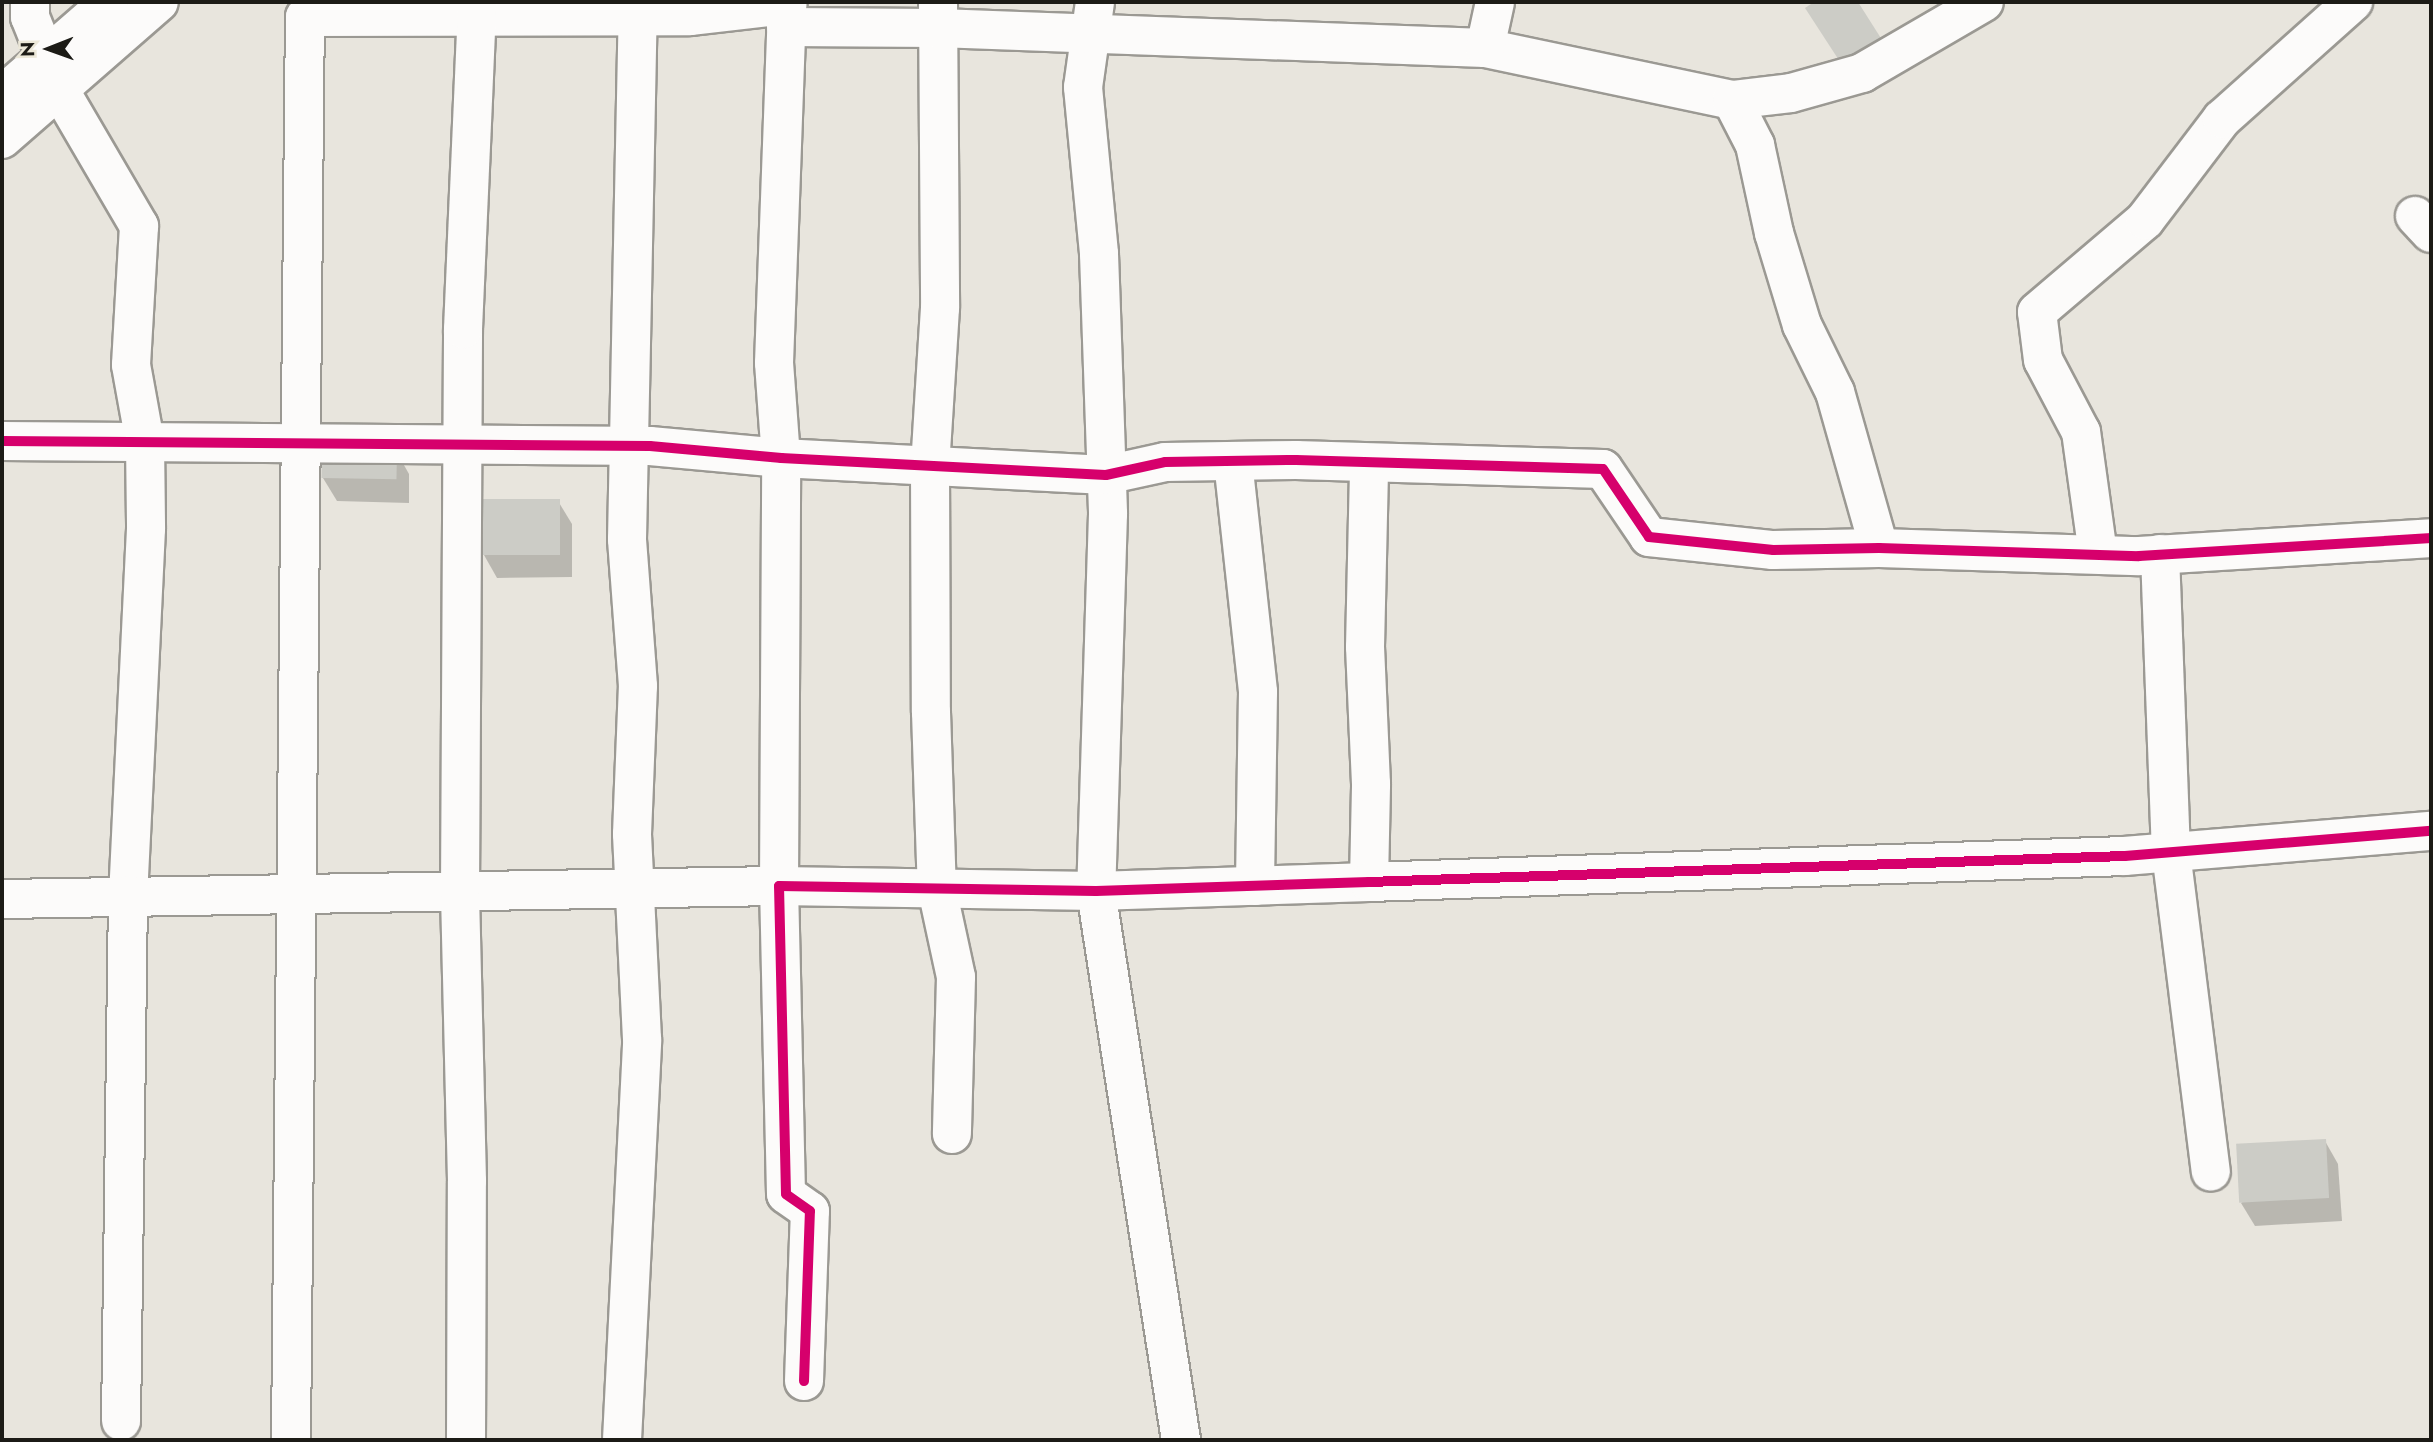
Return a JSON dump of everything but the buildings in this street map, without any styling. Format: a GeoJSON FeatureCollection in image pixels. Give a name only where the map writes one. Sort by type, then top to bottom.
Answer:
{"type":"FeatureCollection","features":[{"type":"Feature","properties":{"kind":"main road"},"geometry":{"type":"LineString","coordinates":[[30,2],[30,17],[59,89],[139,226],[131,365],[145,443],[146,529],[128,895],[121,1421]]}},
{"type":"Feature","properties":{"kind":"main road"},"geometry":{"type":"LineString","coordinates":[[2,94],[109,2]]}},
{"type":"Feature","properties":{"kind":"main road"},"geometry":{"type":"LineString","coordinates":[[2,139],[159,2]]}},
{"type":"Feature","properties":{"kind":"main road"},"geometry":{"type":"LineString","coordinates":[[1485,48],[1495,2]]}},
{"type":"Feature","properties":{"kind":"main road"},"geometry":{"type":"LineString","coordinates":[[291,1440],[305,17],[477,9],[637,9],[690,16],[786,11],[1092,17],[1485,48],[1732,100],[1791,93],[1862,73],[1984,2]]}},
{"type":"Feature","properties":{"kind":"main road"},"geometry":{"type":"LineString","coordinates":[[2098,554],[2081,432],[2043,360],[2037,312],[2145,220],[2222,119],[2353,2]]}},
{"type":"Feature","properties":{"kind":"main road"},"geometry":{"type":"LineString","coordinates":[[466,1440],[467,1181],[460,892],[465,442],[463,329],[477,9]]}},
{"type":"Feature","properties":{"kind":"main road"},"geometry":{"type":"LineString","coordinates":[[622,1440],[642,1039],[632,834],[638,686],[627,539],[637,9]]}},
{"type":"Feature","properties":{"kind":"main road"},"geometry":{"type":"LineString","coordinates":[[786,11],[774,363],[781,458],[779,886],[786,1194],[810,1211],[804,1381]]}},
{"type":"Feature","properties":{"kind":"main road"},"geometry":{"type":"LineString","coordinates":[[938,15],[940,308],[930,467],[937,889],[956,977],[951,1134]]}},
{"type":"Feature","properties":{"kind":"main road"},"geometry":{"type":"LineString","coordinates":[[1092,17],[1083,88],[1098,254],[1106,475],[1096,891],[1181,1440]]}},
{"type":"Feature","properties":{"kind":"main road"},"geometry":{"type":"LineString","coordinates":[[1732,100],[1755,145],[1774,233],[1802,325],[1835,392],[1879,548]]}},
{"type":"Feature","properties":{"kind":"main road"},"geometry":{"type":"LineString","coordinates":[[2,441],[299,444],[465,442],[629,446],[781,458],[1106,475],[1166,463],[1233,461],[1603,469],[1649,537],[1773,550],[1879,548],[2160,554],[2431,538]]}},
{"type":"Feature","properties":{"kind":"main road"},"geometry":{"type":"LineString","coordinates":[[1233,461],[1258,692],[1255,886]]}},
{"type":"Feature","properties":{"kind":"main road"},"geometry":{"type":"LineString","coordinates":[[1369,464],[1365,647],[1371,784],[1369,882]]}},
{"type":"Feature","properties":{"kind":"main road"},"geometry":{"type":"LineString","coordinates":[[2160,554],[2171,852],[2211,1172]]}},
{"type":"Feature","properties":{"kind":"main road"},"geometry":{"type":"LineString","coordinates":[[2,899],[779,886],[1096,891],[2171,852],[2431,831]]}},
{"type":"Feature","properties":{"kind":"cycle path"},"geometry":{"type":"LineString","coordinates":[[2,441],[650,446],[781,458],[1106,475],[1165,462],[1296,460],[1603,469],[1649,537],[1773,550],[1879,548],[2139,556],[2431,538]]}},
{"type":"Feature","properties":{"kind":"cycle path"},"geometry":{"type":"LineString","coordinates":[[804,1381],[810,1211],[786,1194],[779,886],[1096,891],[1369,882],[2125,856],[2431,831]]}}]}
